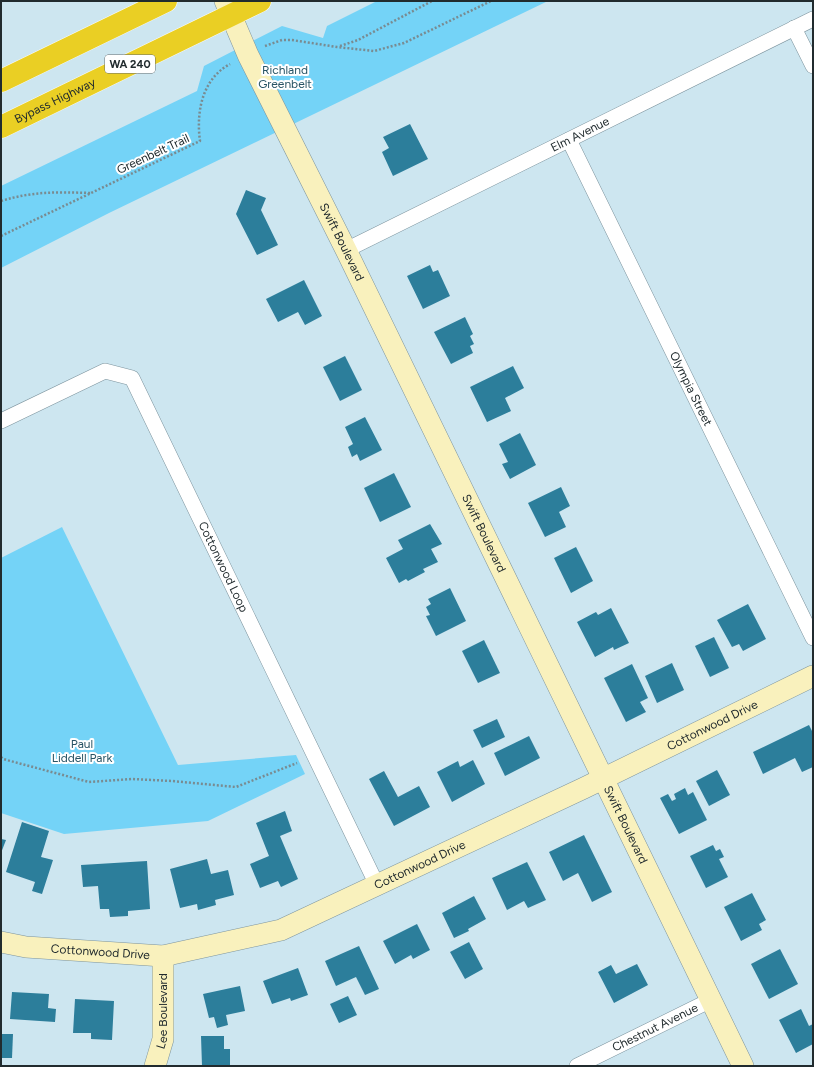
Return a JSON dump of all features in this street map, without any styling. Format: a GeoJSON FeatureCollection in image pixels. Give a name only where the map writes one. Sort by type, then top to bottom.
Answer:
{"type":"FeatureCollection","features":[{"type":"Feature","properties":{"kind":"highway"},"geometry":{"type":"LineString","coordinates":[[1,81],[166,1]]}},
{"type":"Feature","properties":{"kind":"highway","name":"Bypass Highway"},"geometry":{"type":"LineString","coordinates":[[1,127],[228,8],[260,1]]}},
{"type":"Feature","properties":{"kind":"main road","name":"Swift Boulevard"},"geometry":{"type":"LineString","coordinates":[[228,8],[248,55],[346,250],[743,1066]]}},
{"type":"Feature","properties":{"kind":"main road","name":"Cottonwood Drive"},"geometry":{"type":"LineString","coordinates":[[1,942],[26,947],[163,956],[281,930],[603,779],[813,676]]}},
{"type":"Feature","properties":{"kind":"main road","name":"Lee Boulevard"},"geometry":{"type":"LineString","coordinates":[[155,1066],[164,1039],[163,956]]}},
{"type":"Feature","properties":{"kind":"street","name":"Elm Avenue"},"geometry":{"type":"LineString","coordinates":[[346,250],[813,19]]}},
{"type":"Feature","properties":{"kind":"street"},"geometry":{"type":"LineString","coordinates":[[794,28],[813,66]]}},
{"type":"Feature","properties":{"kind":"street","name":"Olympia Street"},"geometry":{"type":"LineString","coordinates":[[569,140],[813,638]]}},
{"type":"Feature","properties":{"kind":"street","name":"Cottonwood Loop"},"geometry":{"type":"LineString","coordinates":[[1,421],[105,371],[132,378],[377,885]]}},
{"type":"Feature","properties":{"kind":"street","name":"Chestnut Avenue"},"geometry":{"type":"LineString","coordinates":[[577,1066],[711,1000]]}},
{"type":"Feature","properties":{"kind":"path","name":"Greenbelt Trail"},"geometry":{"type":"LineString","coordinates":[[1,201],[21,195],[48,192],[91,193],[200,141],[199,129],[202,99],[213,76],[224,67],[273,42],[282,40],[337,47],[358,40],[432,1]]}},
{"type":"Feature","properties":{"kind":"path"},"geometry":{"type":"LineString","coordinates":[[337,47],[374,51],[404,43],[491,1]]}},
{"type":"Feature","properties":{"kind":"path"},"geometry":{"type":"LineString","coordinates":[[1,236],[91,193]]}},
{"type":"Feature","properties":{"kind":"path"},"geometry":{"type":"LineString","coordinates":[[1,757],[3,759],[89,782],[132,779],[236,787],[297,763]]}},
{"type":"Feature","properties":{"kind":"green space","name":"Richland Greenbelt"},"geometry":{"type":"Polygon","coordinates":[[[377,1],[548,1],[109,213],[1,268],[1,186],[197,91],[204,66],[282,26],[323,38],[327,26],[377,1]]]}},
{"type":"Feature","properties":{"kind":"green space","name":"Paul Liddell Park"},"geometry":{"type":"Polygon","coordinates":[[[62,527],[178,765],[296,755],[305,774],[208,821],[64,834],[1,813],[1,558],[62,527]]]}},
{"type":"Feature","properties":{"kind":"building"},"geometry":{"type":"Polygon","coordinates":[[[410,124],[428,159],[393,176],[382,152],[389,148],[383,137],[410,124]]]}},
{"type":"Feature","properties":{"kind":"building"},"geometry":{"type":"Polygon","coordinates":[[[246,190],[266,198],[261,210],[278,245],[257,255],[236,214],[246,190]]]}},
{"type":"Feature","properties":{"kind":"building"},"geometry":{"type":"Polygon","coordinates":[[[430,265],[433,272],[438,270],[450,296],[423,309],[407,276],[430,265]]]}},
{"type":"Feature","properties":{"kind":"building"},"geometry":{"type":"Polygon","coordinates":[[[304,280],[322,316],[305,325],[298,312],[278,322],[266,299],[304,280]]]}},
{"type":"Feature","properties":{"kind":"building"},"geometry":{"type":"Polygon","coordinates":[[[465,317],[473,334],[470,336],[474,344],[470,346],[473,353],[451,364],[434,332],[465,317]]]}},
{"type":"Feature","properties":{"kind":"building"},"geometry":{"type":"Polygon","coordinates":[[[345,356],[362,390],[340,401],[323,367],[345,356]]]}},
{"type":"Feature","properties":{"kind":"building"},"geometry":{"type":"Polygon","coordinates":[[[513,366],[524,388],[505,398],[511,411],[487,422],[470,387],[513,366]]]}},
{"type":"Feature","properties":{"kind":"building"},"geometry":{"type":"Polygon","coordinates":[[[365,417],[382,450],[360,461],[357,454],[352,457],[348,447],[353,444],[345,427],[365,417]]]}},
{"type":"Feature","properties":{"kind":"building"},"geometry":{"type":"Polygon","coordinates":[[[520,433],[536,465],[510,479],[502,464],[508,462],[499,444],[520,433]]]}},
{"type":"Feature","properties":{"kind":"building"},"geometry":{"type":"Polygon","coordinates":[[[394,473],[411,507],[380,522],[364,488],[394,473]]]}},
{"type":"Feature","properties":{"kind":"building"},"geometry":{"type":"Polygon","coordinates":[[[561,487],[570,506],[559,512],[566,527],[545,537],[528,503],[561,487]]]}},
{"type":"Feature","properties":{"kind":"building"},"geometry":{"type":"Polygon","coordinates":[[[430,524],[442,544],[431,549],[438,562],[423,569],[425,572],[408,581],[406,579],[399,583],[386,558],[403,549],[398,540],[430,524]]]}},
{"type":"Feature","properties":{"kind":"building"},"geometry":{"type":"Polygon","coordinates":[[[576,547],[593,581],[571,593],[554,558],[576,547]]]}},
{"type":"Feature","properties":{"kind":"building"},"geometry":{"type":"Polygon","coordinates":[[[450,588],[466,621],[436,636],[426,616],[430,615],[426,607],[431,604],[428,599],[450,588]]]}},
{"type":"Feature","properties":{"kind":"building"},"geometry":{"type":"Polygon","coordinates":[[[748,604],[766,639],[743,651],[739,644],[732,647],[717,620],[748,604]]]}},
{"type":"Feature","properties":{"kind":"building"},"geometry":{"type":"Polygon","coordinates":[[[611,608],[629,643],[614,650],[613,647],[595,657],[577,622],[596,612],[598,615],[611,608]]]}},
{"type":"Feature","properties":{"kind":"building"},"geometry":{"type":"Polygon","coordinates":[[[714,637],[729,668],[710,677],[695,646],[714,637]]]}},
{"type":"Feature","properties":{"kind":"building"},"geometry":{"type":"Polygon","coordinates":[[[484,640],[500,673],[478,683],[462,651],[484,640]]]}},
{"type":"Feature","properties":{"kind":"building"},"geometry":{"type":"Polygon","coordinates":[[[672,663],[684,690],[657,703],[645,676],[672,663]]]}},
{"type":"Feature","properties":{"kind":"building"},"geometry":{"type":"Polygon","coordinates":[[[632,664],[648,698],[640,702],[646,712],[626,722],[604,678],[632,664]]]}},
{"type":"Feature","properties":{"kind":"building"},"geometry":{"type":"Polygon","coordinates":[[[497,719],[505,737],[482,748],[473,730],[497,719]]]}},
{"type":"Feature","properties":{"kind":"building"},"geometry":{"type":"Polygon","coordinates":[[[809,725],[813,733],[813,767],[802,772],[795,758],[763,774],[753,752],[809,725]]]}},
{"type":"Feature","properties":{"kind":"building"},"geometry":{"type":"Polygon","coordinates":[[[529,736],[540,758],[505,776],[494,753],[529,736]]]}},
{"type":"Feature","properties":{"kind":"building"},"geometry":{"type":"Polygon","coordinates":[[[473,760],[485,784],[452,802],[437,772],[458,761],[460,767],[473,760]]]}},
{"type":"Feature","properties":{"kind":"building"},"geometry":{"type":"Polygon","coordinates":[[[717,770],[730,795],[709,806],[696,781],[717,770]]]}},
{"type":"Feature","properties":{"kind":"building"},"geometry":{"type":"Polygon","coordinates":[[[384,771],[398,797],[419,786],[430,807],[394,826],[369,779],[384,771]]]}},
{"type":"Feature","properties":{"kind":"building"},"geometry":{"type":"Polygon","coordinates":[[[685,788],[688,795],[693,792],[707,820],[679,834],[660,798],[668,794],[672,801],[676,799],[674,794],[685,788]]]}},
{"type":"Feature","properties":{"kind":"building"},"geometry":{"type":"Polygon","coordinates":[[[285,811],[292,831],[280,836],[298,879],[281,887],[278,881],[260,888],[250,864],[269,856],[256,823],[285,811]]]}},
{"type":"Feature","properties":{"kind":"building"},"geometry":{"type":"Polygon","coordinates":[[[22,822],[49,831],[41,857],[53,860],[42,894],[32,891],[35,882],[6,872],[22,822]]]}},
{"type":"Feature","properties":{"kind":"building"},"geometry":{"type":"Polygon","coordinates":[[[584,835],[612,892],[592,902],[578,873],[563,881],[549,852],[584,835]]]}},
{"type":"Feature","properties":{"kind":"building"},"geometry":{"type":"Polygon","coordinates":[[[1,839],[6,840],[1,853],[1,839]]]}},
{"type":"Feature","properties":{"kind":"building"},"geometry":{"type":"Polygon","coordinates":[[[713,845],[716,851],[720,849],[724,857],[719,859],[728,877],[706,888],[690,856],[713,845]]]}},
{"type":"Feature","properties":{"kind":"building"},"geometry":{"type":"Polygon","coordinates":[[[207,859],[211,874],[228,870],[234,895],[215,900],[216,905],[198,910],[197,904],[180,908],[170,869],[207,859]]]}},
{"type":"Feature","properties":{"kind":"building"},"geometry":{"type":"Polygon","coordinates":[[[147,861],[150,909],[128,911],[128,916],[110,917],[109,909],[100,909],[98,886],[83,887],[81,865],[147,861]]]}},
{"type":"Feature","properties":{"kind":"building"},"geometry":{"type":"Polygon","coordinates":[[[527,862],[546,900],[528,908],[524,901],[507,910],[492,878],[527,862]]]}},
{"type":"Feature","properties":{"kind":"building"},"geometry":{"type":"Polygon","coordinates":[[[752,893],[766,920],[759,924],[762,930],[741,941],[724,907],[752,893]]]}},
{"type":"Feature","properties":{"kind":"building"},"geometry":{"type":"Polygon","coordinates":[[[474,896],[486,919],[468,929],[469,931],[454,938],[442,913],[474,896]]]}},
{"type":"Feature","properties":{"kind":"building"},"geometry":{"type":"Polygon","coordinates":[[[417,924],[430,950],[413,959],[411,955],[395,964],[383,941],[417,924]]]}},
{"type":"Feature","properties":{"kind":"building"},"geometry":{"type":"Polygon","coordinates":[[[469,942],[483,969],[465,979],[450,952],[469,942]]]}},
{"type":"Feature","properties":{"kind":"building"},"geometry":{"type":"Polygon","coordinates":[[[359,946],[379,989],[365,995],[356,977],[336,986],[325,961],[359,946]]]}},
{"type":"Feature","properties":{"kind":"building"},"geometry":{"type":"Polygon","coordinates":[[[780,949],[798,984],[769,999],[751,964],[780,949]]]}},
{"type":"Feature","properties":{"kind":"building"},"geometry":{"type":"Polygon","coordinates":[[[637,964],[648,985],[614,1003],[598,972],[611,965],[616,974],[637,964]]]}},
{"type":"Feature","properties":{"kind":"building"},"geometry":{"type":"Polygon","coordinates":[[[298,968],[308,995],[291,1001],[290,998],[272,1004],[263,981],[298,968]]]}},
{"type":"Feature","properties":{"kind":"building"},"geometry":{"type":"Polygon","coordinates":[[[240,986],[245,1011],[226,1015],[228,1025],[217,1028],[214,1017],[209,1018],[203,994],[240,986]]]}},
{"type":"Feature","properties":{"kind":"building"},"geometry":{"type":"Polygon","coordinates":[[[12,992],[49,994],[48,1008],[56,1009],[55,1022],[10,1019],[12,992]]]}},
{"type":"Feature","properties":{"kind":"building"},"geometry":{"type":"Polygon","coordinates":[[[348,996],[357,1015],[339,1023],[330,1004],[348,996]]]}},
{"type":"Feature","properties":{"kind":"building"},"geometry":{"type":"Polygon","coordinates":[[[75,999],[114,1001],[112,1040],[91,1039],[91,1033],[73,1033],[75,999]]]}},
{"type":"Feature","properties":{"kind":"building"},"geometry":{"type":"Polygon","coordinates":[[[801,1009],[809,1026],[813,1024],[813,1044],[796,1053],[779,1020],[801,1009]]]}},
{"type":"Feature","properties":{"kind":"building"},"geometry":{"type":"Polygon","coordinates":[[[1,1034],[13,1034],[12,1058],[1,1058],[1,1034]]]}},
{"type":"Feature","properties":{"kind":"building"},"geometry":{"type":"Polygon","coordinates":[[[201,1036],[224,1036],[224,1049],[230,1049],[230,1066],[202,1066],[201,1036]]]}}]}
